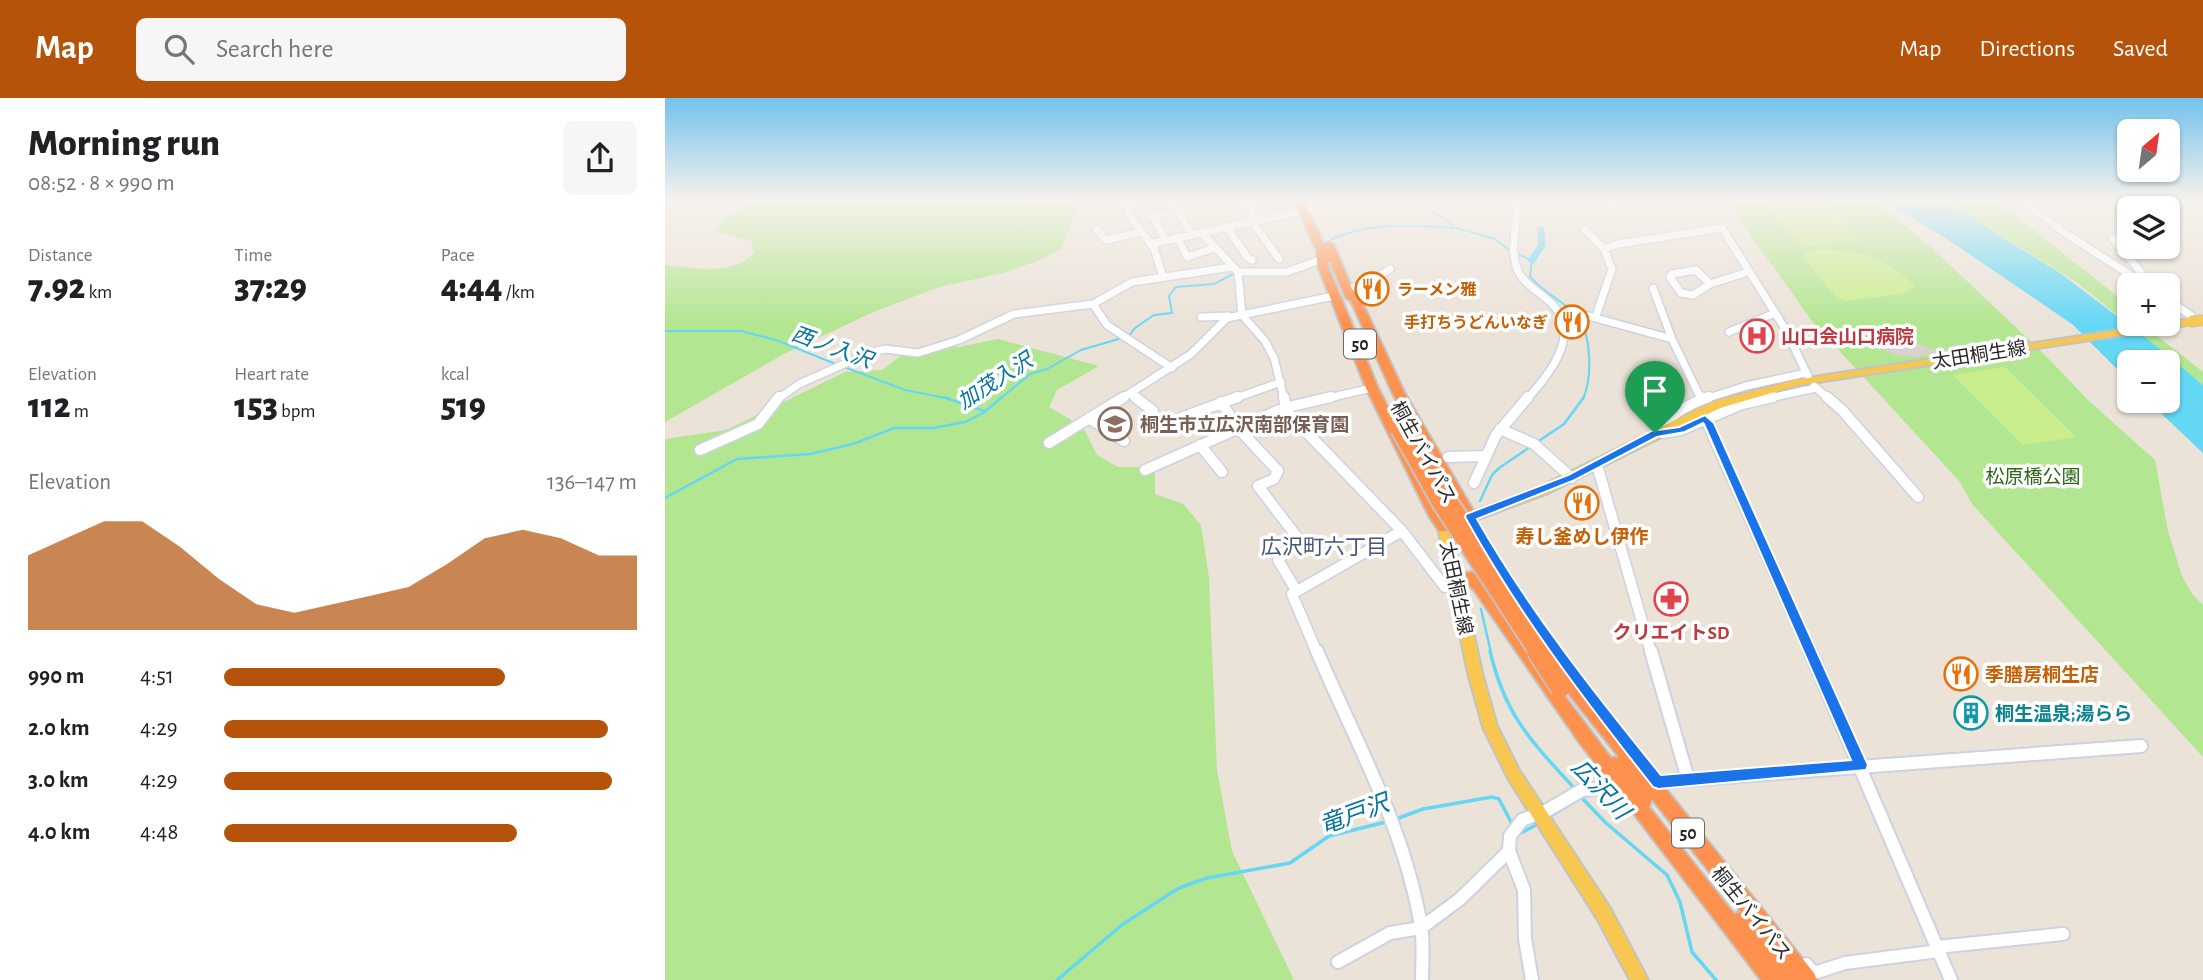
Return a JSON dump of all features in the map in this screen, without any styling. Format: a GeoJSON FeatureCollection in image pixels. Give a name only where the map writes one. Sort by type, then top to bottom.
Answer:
{"type":"FeatureCollection","features":[{"type":"Feature","properties":{"kind":"highway","name":"桐生バイパス"},"geometry":{"type":"LineString","coordinates":[[1320,242],[1440,504],[1633,786],[1787,980]]}},
{"type":"Feature","properties":{"kind":"highway","name":"桐生バイパス"},"geometry":{"type":"LineString","coordinates":[[1325,256],[1347,289],[1403,428]]}},
{"type":"Feature","properties":{"kind":"highway","name":"50"},"geometry":{"type":"LineString","coordinates":[[1325,256],[1334,296],[1372,388],[1444,527]]}},
{"type":"Feature","properties":{"kind":"highway","name":"50"},"geometry":{"type":"LineString","coordinates":[[1347,289],[1355,298],[1399,394],[1470,517]]}},
{"type":"Feature","properties":{"kind":"highway","name":"50"},"geometry":{"type":"LineString","coordinates":[[1454,579],[1472,578],[1479,586],[1529,661],[1774,980]]}},
{"type":"Feature","properties":{"kind":"highway","name":"桐生バイパス"},"geometry":{"type":"LineString","coordinates":[[1566,686],[1813,978]]}},
{"type":"Feature","properties":{"kind":"main road","name":"太田桐生線"},"geometry":{"type":"LineString","coordinates":[[1639,980],[1604,914],[1514,775],[1490,727],[1444,527],[1572,478],[1655,433],[1738,397],[1787,385],[2175,324],[2194,318]]}},
{"type":"Feature","properties":{"kind":"street"},"geometry":{"type":"LineString","coordinates":[[1157,242],[1150,244],[1163,277]]}},
{"type":"Feature","properties":{"kind":"street"},"geometry":{"type":"LineString","coordinates":[[1180,242],[1187,257],[1214,248]]}},
{"type":"Feature","properties":{"kind":"street"},"geometry":{"type":"LineString","coordinates":[[1209,242],[1235,270],[1242,315],[1267,344],[1279,368],[1284,408],[1402,531],[1445,587],[1454,579]]}},
{"type":"Feature","properties":{"kind":"street"},"geometry":{"type":"LineString","coordinates":[[1237,242],[1252,260]]}},
{"type":"Feature","properties":{"kind":"street"},"geometry":{"type":"LineString","coordinates":[[1267,242],[1279,259]]}},
{"type":"Feature","properties":{"kind":"street"},"geometry":{"type":"LineString","coordinates":[[1474,483],[1500,429],[1554,364],[1563,337],[1561,317],[1549,302],[1527,284],[1516,265],[1517,242]]}},
{"type":"Feature","properties":{"kind":"street"},"geometry":{"type":"LineString","coordinates":[[1596,316],[1612,271],[1604,249],[1597,242]]}},
{"type":"Feature","properties":{"kind":"street"},"geometry":{"type":"LineString","coordinates":[[1604,249],[1630,242]]}},
{"type":"Feature","properties":{"kind":"street"},"geometry":{"type":"LineString","coordinates":[[1655,433],[1667,417],[1702,400],[1746,386],[1807,374],[1790,336],[1730,242]]}},
{"type":"Feature","properties":{"kind":"street"},"geometry":{"type":"LineString","coordinates":[[2079,242],[2128,273]]}},
{"type":"Feature","properties":{"kind":"street"},"geometry":{"type":"LineString","coordinates":[[1248,271],[1252,260],[1269,246]]}},
{"type":"Feature","properties":{"kind":"street"},"geometry":{"type":"LineString","coordinates":[[700,450],[758,424],[780,396],[799,384],[860,356],[885,349],[918,353],[949,344],[1014,314],[1093,304],[1122,286],[1163,277],[1235,270],[1287,272],[1325,256]]}},
{"type":"Feature","properties":{"kind":"street"},"geometry":{"type":"LineString","coordinates":[[2130,259],[2142,273]]}},
{"type":"Feature","properties":{"kind":"street"},"geometry":{"type":"LineString","coordinates":[[1347,289],[1364,285],[1390,268]]}},
{"type":"Feature","properties":{"kind":"street"},"geometry":{"type":"LineString","coordinates":[[1710,284],[1696,270],[1670,275],[1681,293],[1690,295],[1710,284],[1748,272]]}},
{"type":"Feature","properties":{"kind":"street"},"geometry":{"type":"LineString","coordinates":[[1653,288],[1672,339],[1702,400]]}},
{"type":"Feature","properties":{"kind":"street"},"geometry":{"type":"LineString","coordinates":[[1201,317],[1232,317],[1334,296]]}},
{"type":"Feature","properties":{"kind":"street"},"geometry":{"type":"LineString","coordinates":[[1093,304],[1103,322],[1172,368]]}},
{"type":"Feature","properties":{"kind":"street"},"geometry":{"type":"LineString","coordinates":[[1729,332],[1775,313]]}},
{"type":"Feature","properties":{"kind":"street"},"geometry":{"type":"LineString","coordinates":[[2194,318],[2203,313]]}},
{"type":"Feature","properties":{"kind":"street"},"geometry":{"type":"LineString","coordinates":[[1581,314],[1672,339]]}},
{"type":"Feature","properties":{"kind":"street"},"geometry":{"type":"LineString","coordinates":[[1049,443],[1172,368],[1191,354],[1219,324],[1232,317]]}},
{"type":"Feature","properties":{"kind":"street"},"geometry":{"type":"LineString","coordinates":[[1183,418],[1281,382]]}},
{"type":"Feature","properties":{"kind":"street"},"geometry":{"type":"LineString","coordinates":[[1655,433],[1681,430],[1705,418],[1759,400],[1815,387],[1842,410],[1917,496]]}},
{"type":"Feature","properties":{"kind":"street"},"geometry":{"type":"LineString","coordinates":[[1145,470],[1284,408],[1372,388]]}},
{"type":"Feature","properties":{"kind":"street"},"geometry":{"type":"LineString","coordinates":[[1130,393],[1153,411]]}},
{"type":"Feature","properties":{"kind":"street"},"geometry":{"type":"LineString","coordinates":[[1221,402],[1238,428],[1278,471],[1274,479],[1258,486],[1297,537],[1278,560],[1296,590]]}},
{"type":"Feature","properties":{"kind":"street"},"geometry":{"type":"LineString","coordinates":[[1089,418],[1123,441]]}},
{"type":"Feature","properties":{"kind":"street"},"geometry":{"type":"LineString","coordinates":[[1705,418],[1861,765],[1951,980]]}},
{"type":"Feature","properties":{"kind":"street"},"geometry":{"type":"LineString","coordinates":[[1500,429],[1537,446],[1572,478]]}},
{"type":"Feature","properties":{"kind":"street"},"geometry":{"type":"LineString","coordinates":[[1200,446],[1222,472]]}},
{"type":"Feature","properties":{"kind":"street"},"geometry":{"type":"LineString","coordinates":[[1448,457],[1475,454],[1486,456]]}},
{"type":"Feature","properties":{"kind":"street"},"geometry":{"type":"LineString","coordinates":[[1597,465],[1597,474],[1688,779]]}},
{"type":"Feature","properties":{"kind":"street"},"geometry":{"type":"LineString","coordinates":[[1470,517],[1494,559],[1541,629],[1813,978],[1845,963],[2063,934]]}},
{"type":"Feature","properties":{"kind":"street"},"geometry":{"type":"LineString","coordinates":[[1402,531],[1296,590],[1293,597],[1385,797],[1395,825],[1421,928],[1422,980]]}},
{"type":"Feature","properties":{"kind":"street"},"geometry":{"type":"LineString","coordinates":[[1658,782],[2141,746]]}},
{"type":"Feature","properties":{"kind":"street"},"geometry":{"type":"LineString","coordinates":[[1532,980],[1525,939],[1524,890],[1509,852],[1513,830],[1522,820],[1578,792],[1624,787]]}},
{"type":"Feature","properties":{"kind":"street"},"geometry":{"type":"LineString","coordinates":[[1421,928],[1478,884],[1509,852]]}},
{"type":"Feature","properties":{"kind":"street"},"geometry":{"type":"LineString","coordinates":[[1338,962],[1361,947],[1391,934],[1412,926],[1421,928]]}},
{"type":"Feature","properties":{"kind":"green space"},"geometry":{"type":"Polygon","coordinates":[[[752,242],[1064,242],[1062,248],[1040,260],[1003,273],[939,287],[871,313],[784,354],[665,422],[665,265],[700,269],[724,268],[745,260],[754,253],[752,242]]]}},
{"type":"Feature","properties":{"kind":"green space","name":"松原橋公園"},"geometry":{"type":"Polygon","coordinates":[[[1755,242],[1925,242],[2043,353],[2089,401],[2155,460],[2168,531],[2182,576],[2192,594],[2203,605],[2203,757],[1972,504],[1960,482],[1812,321],[1755,242]]]}},
{"type":"Feature","properties":{"kind":"green space"},"geometry":{"type":"Polygon","coordinates":[[[1798,242],[1843,242],[1802,247],[1798,242]]]}},
{"type":"Feature","properties":{"kind":"green space"},"geometry":{"type":"Polygon","coordinates":[[[2011,242],[2049,242],[2117,296],[2117,315],[2079,284],[2011,242]]]}},
{"type":"Feature","properties":{"kind":"green space"},"geometry":{"type":"Polygon","coordinates":[[[1814,250],[1844,251],[1869,256],[1892,267],[1915,286],[1902,294],[1845,301],[1837,298],[1803,257],[1803,253],[1814,250]]]}},
{"type":"Feature","properties":{"kind":"green space"},"geometry":{"type":"Polygon","coordinates":[[[2143,336],[2157,336],[2175,350],[2160,350],[2143,336]]]}},
{"type":"Feature","properties":{"kind":"green space"},"geometry":{"type":"Polygon","coordinates":[[[998,339],[1099,366],[1057,390],[1049,407],[1083,427],[1097,455],[1118,467],[1155,467],[1155,494],[1183,504],[1201,525],[1209,578],[1217,770],[1232,851],[1294,980],[665,980],[665,439],[726,430],[845,372],[882,370],[904,353],[927,345],[959,347],[998,339]]]}},
{"type":"Feature","properties":{"kind":"green space"},"geometry":{"type":"Polygon","coordinates":[[[2180,354],[2203,372],[2203,385],[2180,366],[2180,354]]]}},
{"type":"Feature","properties":{"kind":"green space"},"geometry":{"type":"Polygon","coordinates":[[[2005,367],[2076,437],[2023,445],[1953,375],[2005,367]]]}},
{"type":"Feature","properties":{"kind":"shaded area"},"geometry":{"type":"Polygon","coordinates":[[[1863,332],[1881,339],[1902,336],[1937,352],[1950,350],[1949,346],[1959,344],[1965,349],[1911,357],[1893,355],[1872,343],[1863,332]]]}},
{"type":"Feature","properties":{"kind":"water"},"geometry":{"type":"Polygon","coordinates":[[[1952,242],[2010,242],[2060,273],[2117,316],[2117,336],[2143,336],[2161,350],[2117,350],[2117,369],[2072,324],[1952,242]]]}},
{"type":"Feature","properties":{"kind":"water"},"geometry":{"type":"Polygon","coordinates":[[[2180,366],[2203,385],[2203,453],[2161,413],[2180,413],[2180,366]]]}},
{"type":"Feature","properties":{"kind":"waterway","name":"広沢川"},"geometry":{"type":"LineString","coordinates":[[1499,242],[1510,251],[1532,260],[1530,277],[1570,309],[1583,326],[1589,356],[1588,383],[1583,398]]}},
{"type":"Feature","properties":{"kind":"waterway"},"geometry":{"type":"LineString","coordinates":[[1532,260],[1542,242]]}},
{"type":"Feature","properties":{"kind":"waterway","name":"加茂入沢"},"geometry":{"type":"LineString","coordinates":[[1000,399],[1030,374],[1047,369],[1081,350],[1129,336],[1135,328],[1154,315],[1172,313],[1169,296],[1176,287],[1214,284],[1233,274]]}},
{"type":"Feature","properties":{"kind":"waterway","name":"西ノ入沢"},"geometry":{"type":"LineString","coordinates":[[665,331],[741,331],[776,340],[838,365]]}},
{"type":"Feature","properties":{"kind":"waterway","name":"西ノ入沢"},"geometry":{"type":"LineString","coordinates":[[844,367],[905,390],[947,398]]}},
{"type":"Feature","properties":{"kind":"waterway","name":"西ノ入沢"},"geometry":{"type":"LineString","coordinates":[[943,397],[947,398]]}},
{"type":"Feature","properties":{"kind":"waterway","name":"加茂入沢"},"geometry":{"type":"LineString","coordinates":[[665,498],[737,459],[810,454],[853,444],[894,428],[933,428],[965,422],[983,413],[1002,397]]}},
{"type":"Feature","properties":{"kind":"waterway","name":"西ノ入沢"},"geometry":{"type":"LineString","coordinates":[[947,398],[984,411]]}},
{"type":"Feature","properties":{"kind":"waterway","name":"広沢川"},"geometry":{"type":"LineString","coordinates":[[1480,501],[1492,475],[1499,468],[1564,424],[1583,398]]}},
{"type":"Feature","properties":{"kind":"waterway","name":"広沢川"},"geometry":{"type":"LineString","coordinates":[[1481,609],[1491,653]]}},
{"type":"Feature","properties":{"kind":"waterway","name":"広沢川"},"geometry":{"type":"LineString","coordinates":[[1490,651],[1496,674],[1512,711],[1533,742],[1575,789]]}},
{"type":"Feature","properties":{"kind":"waterway","name":"竜戸沢"},"geometry":{"type":"LineString","coordinates":[[1396,819],[1423,809],[1492,797],[1499,799],[1513,826]]}},
{"type":"Feature","properties":{"kind":"waterway","name":"竜戸沢"},"geometry":{"type":"LineString","coordinates":[[1549,817],[1581,797]]}},
{"type":"Feature","properties":{"kind":"waterway","name":"広沢川"},"geometry":{"type":"LineString","coordinates":[[1581,797],[1606,823],[1667,875],[1680,902],[1692,952],[1716,980]]}},
{"type":"Feature","properties":{"kind":"waterway","name":"竜戸沢"},"geometry":{"type":"LineString","coordinates":[[1057,980],[1123,924],[1179,888],[1207,878],[1290,863],[1329,836],[1386,822]]}},
{"type":"Feature","properties":{"kind":"waterway","name":"竜戸沢"},"geometry":{"type":"LineString","coordinates":[[1517,835],[1538,824]]}},
{"type":"Feature","properties":{"kind":"place","name":"ラーメン雅"},"geometry":{"type":"Point","coordinates":[1372,289]}},
{"type":"Feature","properties":{"kind":"place","name":"手打ちうどんいなぎ"},"geometry":{"type":"Point","coordinates":[1572,322]}},
{"type":"Feature","properties":{"kind":"place","name":"山口会山口病院"},"geometry":{"type":"Point","coordinates":[1757,336]}},
{"type":"Feature","properties":{"kind":"place","name":"桐生市立広沢南部保育園"},"geometry":{"type":"Point","coordinates":[1115,424]}},
{"type":"Feature","properties":{"kind":"place","name":"寿し釜めし伊作"},"geometry":{"type":"Point","coordinates":[1582,503]}},
{"type":"Feature","properties":{"kind":"place","name":"クリエイトSD"},"geometry":{"type":"Point","coordinates":[1671,599]}},
{"type":"Feature","properties":{"kind":"place","name":"季膳房桐生店"},"geometry":{"type":"Point","coordinates":[1961,674]}},
{"type":"Feature","properties":{"kind":"place","name":"桐生温泉;湯らら"},"geometry":{"type":"Point","coordinates":[1971,713]}},
{"type":"Feature","properties":{"kind":"district","name":"広沢町六丁目"},"geometry":{"type":"Point","coordinates":[1324,547]}},
{"type":"Feature","properties":{"kind":"route"},"geometry":{"type":"LineString","coordinates":[[1705,418],[1709,423],[1861,765],[1658,782],[1594,702],[1494,559],[1470,517],[1572,478],[1655,433],[1681,430],[1705,418]]}}]}
